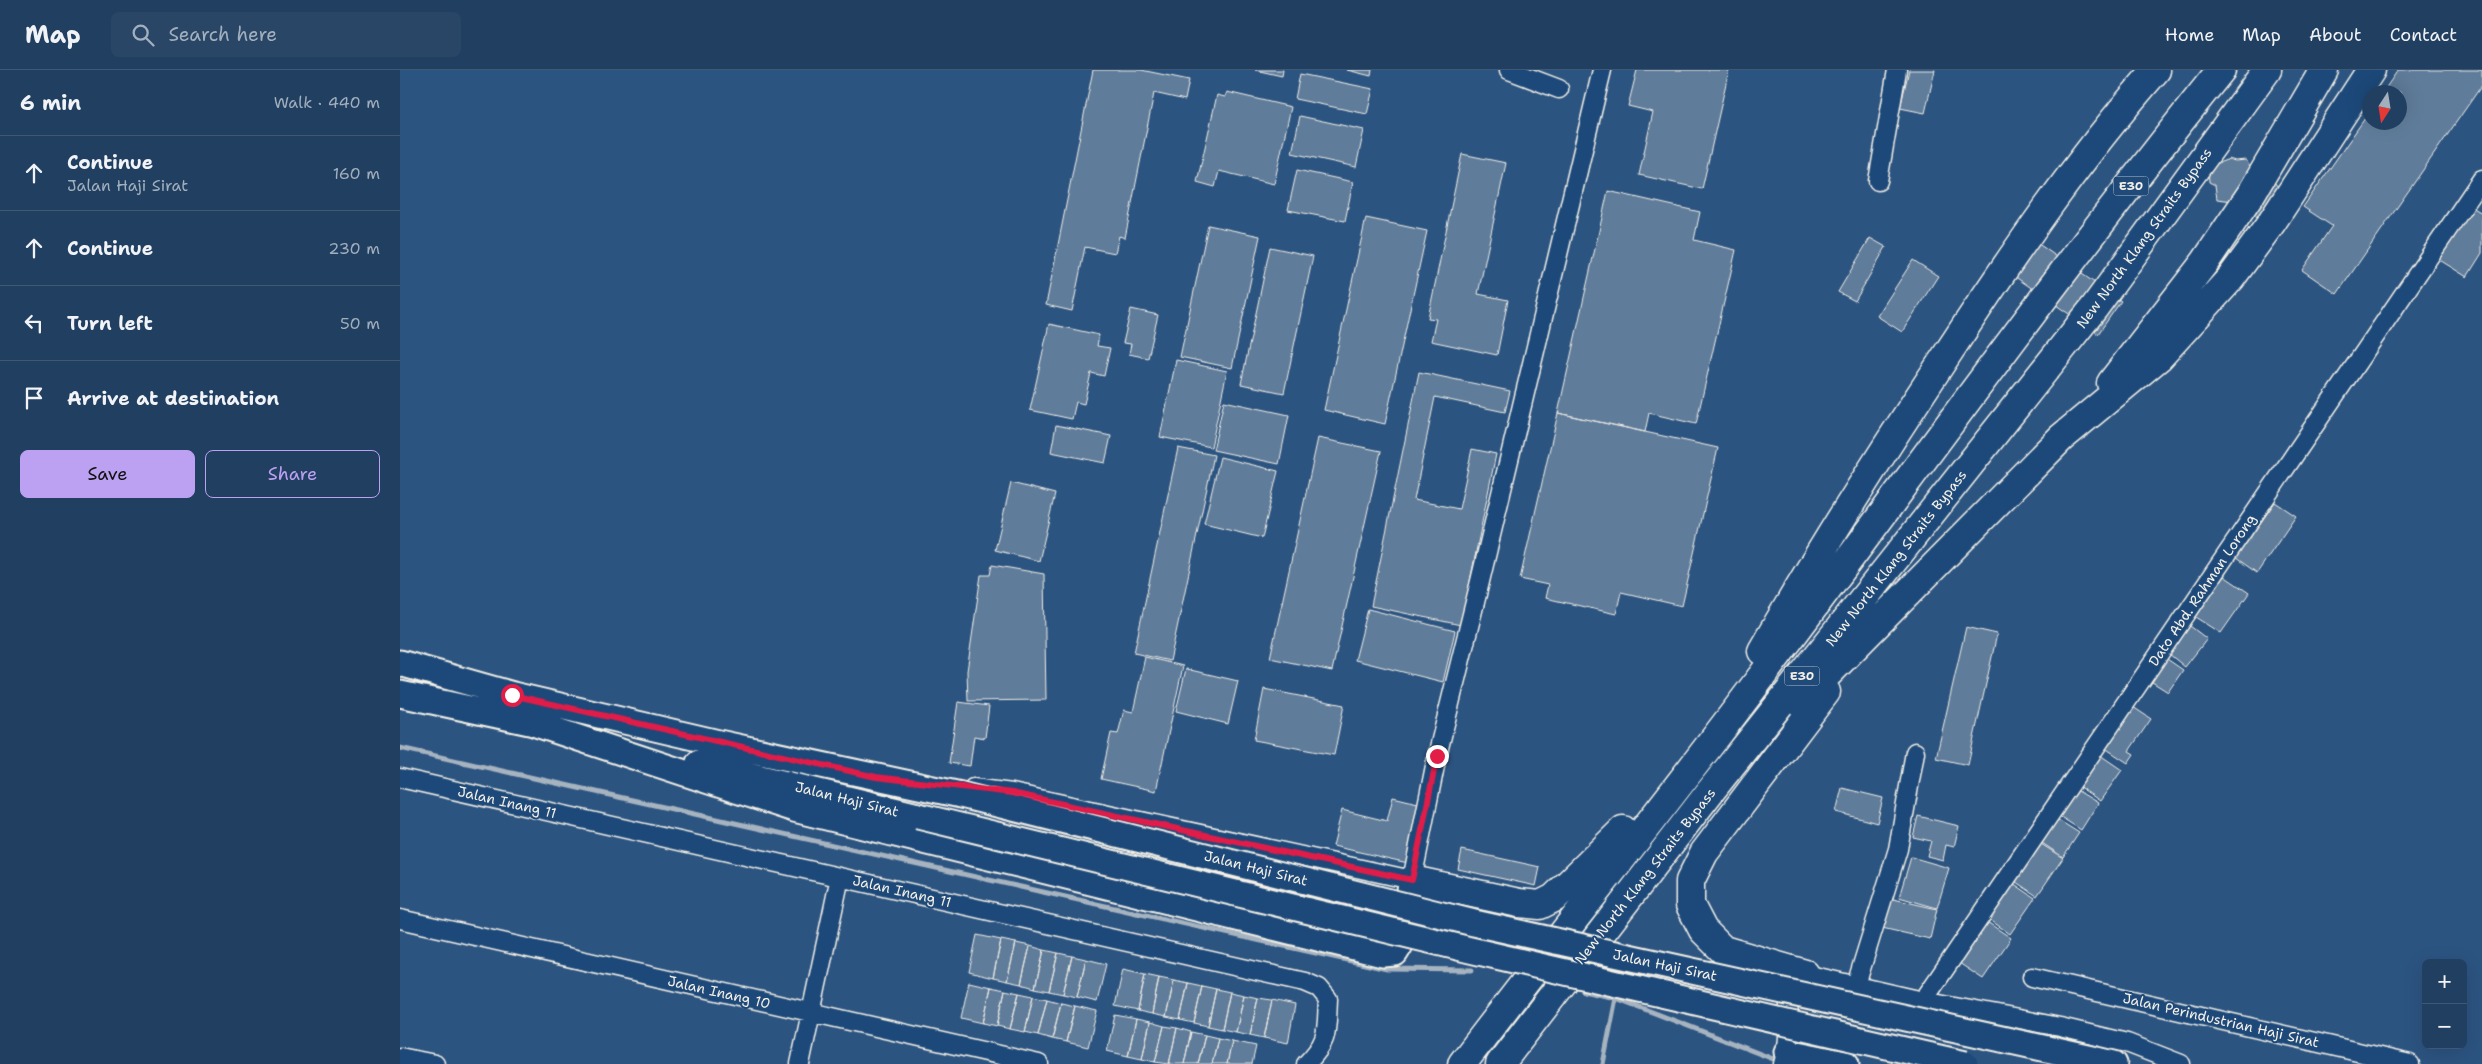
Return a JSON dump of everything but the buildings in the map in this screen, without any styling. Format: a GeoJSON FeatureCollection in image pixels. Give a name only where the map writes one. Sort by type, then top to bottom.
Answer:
{"type":"FeatureCollection","features":[{"type":"Feature","properties":{"kind":"highway"},"geometry":{"type":"LineString","coordinates":[[1412,880],[1519,903],[1540,905],[1554,898],[1647,806],[1699,759],[1854,497],[2018,247],[2115,116],[2156,70]]}},
{"type":"Feature","properties":{"kind":"highway","name":"E30"},"geometry":{"type":"LineString","coordinates":[[1462,1064],[1576,914],[1699,759],[2060,279],[2220,70]]}},
{"type":"Feature","properties":{"kind":"highway","name":"New North Klang Straits Bypass"},"geometry":{"type":"LineString","coordinates":[[1500,1064],[1709,793],[2094,308],[2267,70]]}},
{"type":"Feature","properties":{"kind":"highway"},"geometry":{"type":"LineString","coordinates":[[2084,418],[2205,262],[2256,186],[2324,70]]}},
{"type":"Feature","properties":{"kind":"highway"},"geometry":{"type":"LineString","coordinates":[[1709,793],[2084,418],[2159,357],[2231,278],[2277,214],[2371,70]]}},
{"type":"Feature","properties":{"kind":"highway"},"geometry":{"type":"LineString","coordinates":[[1805,974],[1723,950],[1703,930],[1690,905],[1690,881],[1704,853],[1874,629]]}},
{"type":"Feature","properties":{"kind":"main road","name":"Jalan Haji Sirat"},"geometry":{"type":"LineString","coordinates":[[400,663],[512,695],[961,795],[1474,923],[2106,1062]]}},
{"type":"Feature","properties":{"kind":"main road","name":"Jalan Haji Sirat"},"geometry":{"type":"LineString","coordinates":[[404,696],[533,722],[1460,948],[1965,1064]]}},
{"type":"Feature","properties":{"kind":"main road"},"geometry":{"type":"LineString","coordinates":[[533,722],[794,810],[1383,954],[1395,953],[1400,946],[1412,880]]}},
{"type":"Feature","properties":{"kind":"main road"},"geometry":{"type":"LineString","coordinates":[[1785,1057],[1846,1064]]}},
{"type":"Feature","properties":{"kind":"street"},"geometry":{"type":"LineString","coordinates":[[1509,70],[1560,89]]}},
{"type":"Feature","properties":{"kind":"street"},"geometry":{"type":"LineString","coordinates":[[876,777],[1012,793],[1412,880],[1437,756],[1602,70]]}},
{"type":"Feature","properties":{"kind":"street"},"geometry":{"type":"LineString","coordinates":[[1878,181],[1897,70]]}},
{"type":"Feature","properties":{"kind":"street","name":"Dato Abd. Rahman Lorong"},"geometry":{"type":"LineString","coordinates":[[1923,1001],[2482,179]]}},
{"type":"Feature","properties":{"kind":"street"},"geometry":{"type":"LineString","coordinates":[[1856,986],[1898,849],[1915,752]]}},
{"type":"Feature","properties":{"kind":"street","name":"Jalan Inang 11"},"geometry":{"type":"LineString","coordinates":[[400,778],[1305,982],[1319,988],[1328,999],[1326,1040],[1320,1050],[1306,1064]]}},
{"type":"Feature","properties":{"kind":"street"},"geometry":{"type":"LineString","coordinates":[[800,1064],[840,877]]}},
{"type":"Feature","properties":{"kind":"street","name":"Jalan Inang 10"},"geometry":{"type":"LineString","coordinates":[[400,919],[1038,1064]]}},
{"type":"Feature","properties":{"kind":"street"},"geometry":{"type":"LineString","coordinates":[[1785,1057],[1789,999],[1795,984],[1805,974],[1923,1001],[2060,1027],[2118,1041],[2181,1064]]}},
{"type":"Feature","properties":{"kind":"street","name":"Jalan Perindustrian Haji Sirat"},"geometry":{"type":"LineString","coordinates":[[2032,978],[2410,1064]]}},
{"type":"Feature","properties":{"kind":"street"},"geometry":{"type":"LineString","coordinates":[[400,1057],[434,1064]]}},
{"type":"Feature","properties":{"kind":"waterway"},"geometry":{"type":"LineString","coordinates":[[400,748],[1387,969],[1472,970]]}},
{"type":"Feature","properties":{"kind":"waterway"},"geometry":{"type":"LineString","coordinates":[[1583,991],[1616,998]]}},
{"type":"Feature","properties":{"kind":"waterway"},"geometry":{"type":"LineString","coordinates":[[1603,1064],[1616,998],[1781,1062]]}},
{"type":"Feature","properties":{"kind":"route"},"geometry":{"type":"LineString","coordinates":[[512,695],[876,777],[1012,793],[1224,841],[1412,880],[1437,756]]}}]}
